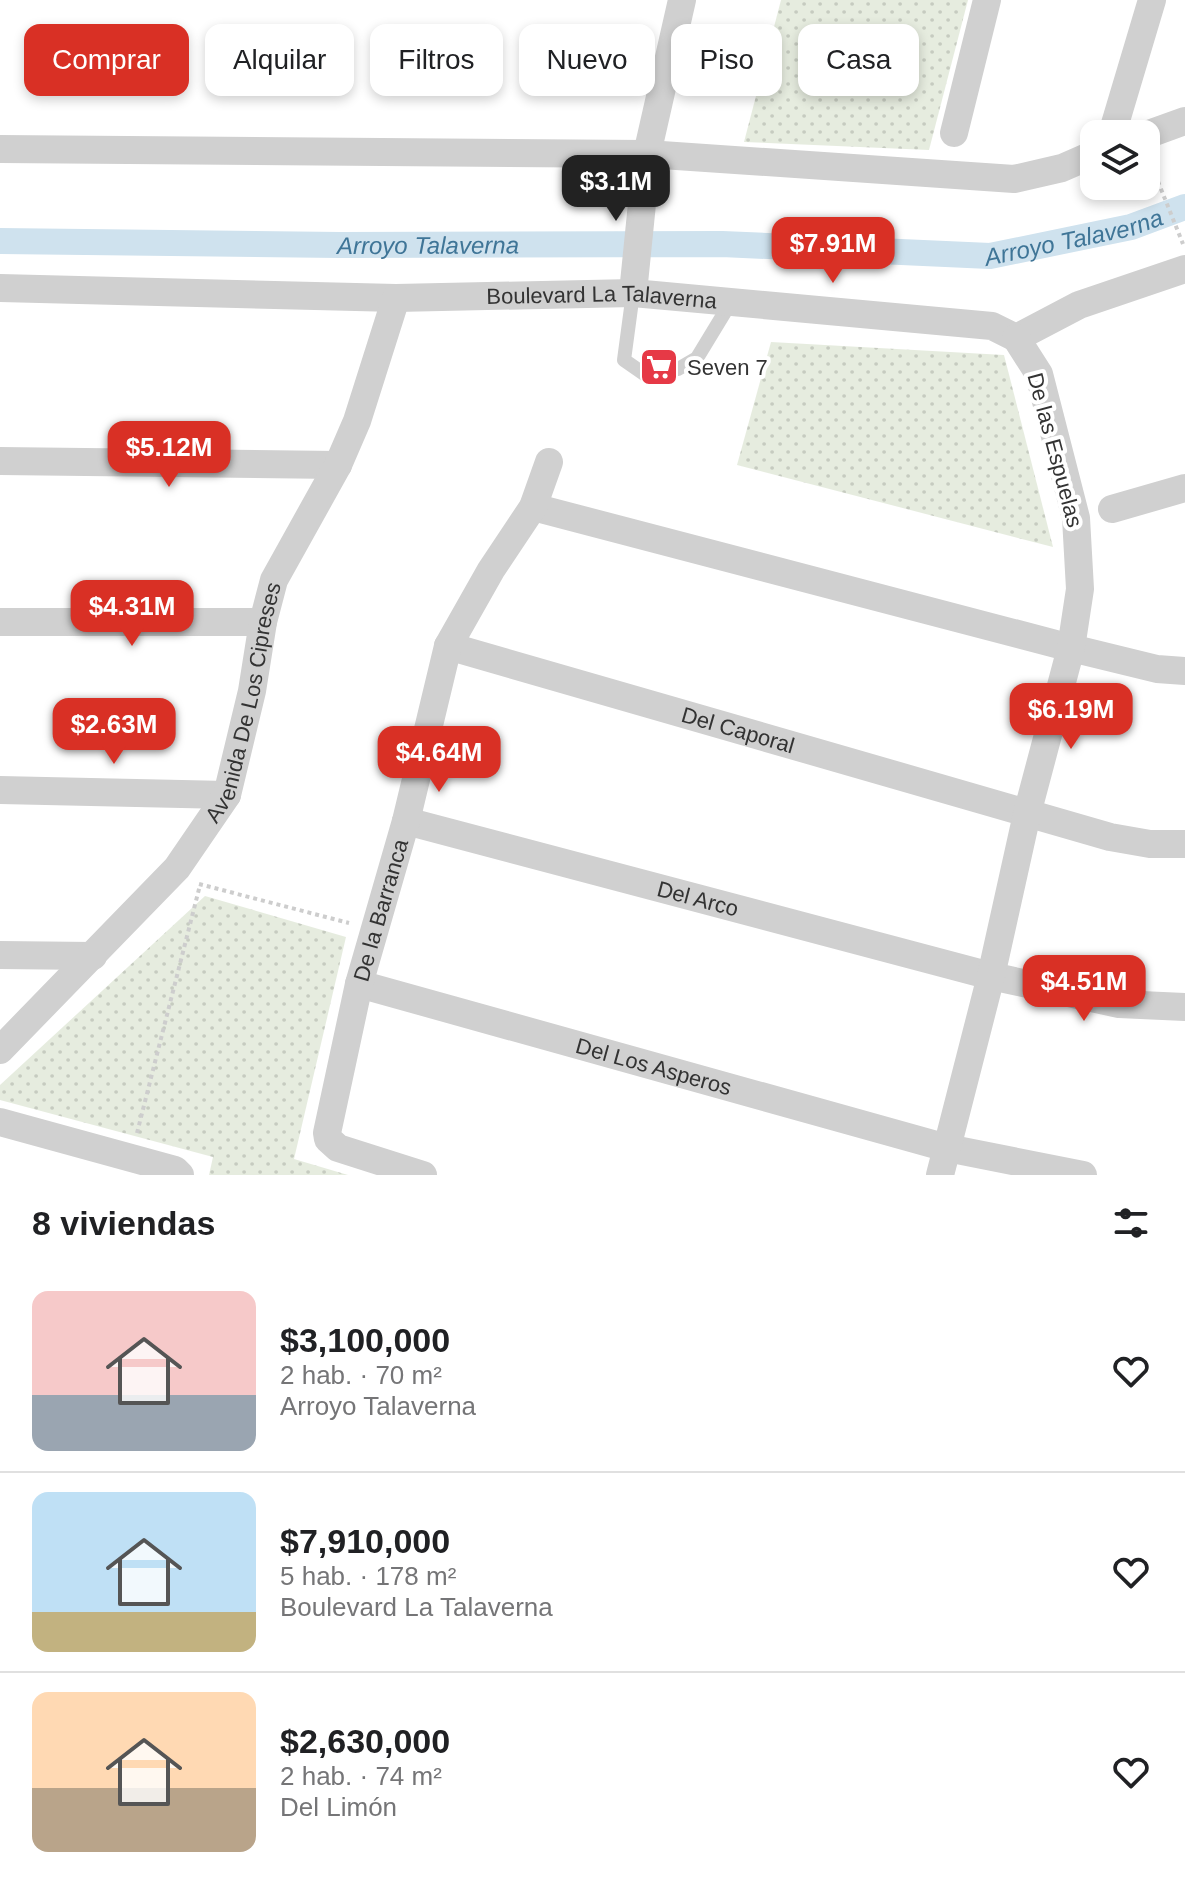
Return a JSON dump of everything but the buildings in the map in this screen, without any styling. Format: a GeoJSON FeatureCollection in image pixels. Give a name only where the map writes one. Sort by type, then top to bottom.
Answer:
{"type":"FeatureCollection","features":[{"type":"Feature","properties":{"kind":"street"},"geometry":{"type":"LineString","coordinates":[[635,281],[647,154],[682,0]]}},
{"type":"Feature","properties":{"kind":"street"},"geometry":{"type":"LineString","coordinates":[[954,133],[987,0]]}},
{"type":"Feature","properties":{"kind":"street"},"geometry":{"type":"LineString","coordinates":[[1116,120],[1152,0]]}},
{"type":"Feature","properties":{"kind":"street"},"geometry":{"type":"LineString","coordinates":[[1160,130],[1185,121]]}},
{"type":"Feature","properties":{"kind":"street"},"geometry":{"type":"LineString","coordinates":[[0,149],[647,154],[1014,179],[1062,168],[1080,160]]}},
{"type":"Feature","properties":{"kind":"street"},"geometry":{"type":"LineString","coordinates":[[1016,338],[1079,305],[1185,269]]}},
{"type":"Feature","properties":{"kind":"street","name":"Boulevard La Talaverna"},"geometry":{"type":"LineString","coordinates":[[0,288],[396,298],[635,281],[731,302],[992,326],[1016,338]]}},
{"type":"Feature","properties":{"kind":"street","name":"Avenida De Los Cipreses"},"geometry":{"type":"LineString","coordinates":[[0,1050],[177,868],[227,795],[274,580],[338,465],[357,421],[396,298]]}},
{"type":"Feature","properties":{"kind":"street","name":"De las Espuelas"},"geometry":{"type":"LineString","coordinates":[[944,1162],[991,976],[1027,814],[1071,648],[1080,589],[1076,518],[1039,374],[1016,338]]}},
{"type":"Feature","properties":{"kind":"street"},"geometry":{"type":"LineString","coordinates":[[0,461],[338,465]]}},
{"type":"Feature","properties":{"kind":"street","name":"De la Barranca"},"geometry":{"type":"LineString","coordinates":[[423,1175],[338,1148],[328,1139],[359,984],[406,821],[448,646],[491,570],[533,507],[549,462]]}},
{"type":"Feature","properties":{"kind":"street"},"geometry":{"type":"LineString","coordinates":[[1112,509],[1185,488]]}},
{"type":"Feature","properties":{"kind":"street"},"geometry":{"type":"LineString","coordinates":[[533,507],[1071,648],[1157,669],[1185,671]]}},
{"type":"Feature","properties":{"kind":"street"},"geometry":{"type":"LineString","coordinates":[[0,622],[263,622]]}},
{"type":"Feature","properties":{"kind":"street","name":"Del Caporal"},"geometry":{"type":"LineString","coordinates":[[448,646],[1027,814]]}},
{"type":"Feature","properties":{"kind":"street"},"geometry":{"type":"LineString","coordinates":[[0,790],[227,795]]}},
{"type":"Feature","properties":{"kind":"street"},"geometry":{"type":"LineString","coordinates":[[1027,814],[1110,837],[1150,844],[1185,844]]}},
{"type":"Feature","properties":{"kind":"street","name":"Del Arco"},"geometry":{"type":"LineString","coordinates":[[406,821],[991,976],[1119,1004],[1185,1007]]}},
{"type":"Feature","properties":{"kind":"street"},"geometry":{"type":"LineString","coordinates":[[0,955],[93,956]]}},
{"type":"Feature","properties":{"kind":"street","name":"Del Los Asperos"},"geometry":{"type":"LineString","coordinates":[[359,984],[944,1162],[1083,1175]]}},
{"type":"Feature","properties":{"kind":"street"},"geometry":{"type":"LineString","coordinates":[[0,1122],[175,1170],[180,1175]]}},
{"type":"Feature","properties":{"kind":"lane"},"geometry":{"type":"LineString","coordinates":[[635,281],[624,360],[647,376],[678,369],[697,358],[731,302]]}},
{"type":"Feature","properties":{"kind":"path"},"geometry":{"type":"LineString","coordinates":[[1160,187],[1185,250]]}},
{"type":"Feature","properties":{"kind":"path"},"geometry":{"type":"LineString","coordinates":[[177,868],[200,885],[374,929]]}},
{"type":"Feature","properties":{"kind":"path"},"geometry":{"type":"LineString","coordinates":[[131,1158],[200,885]]}},
{"type":"Feature","properties":{"kind":"shaded area"},"geometry":{"type":"Polygon","coordinates":[[[781,0],[968,0],[929,150],[744,142],[756,96],[782,96],[782,24],[775,24],[781,0]]]}},
{"type":"Feature","properties":{"kind":"shaded area"},"geometry":{"type":"Polygon","coordinates":[[[771,342],[1004,355],[1053,547],[737,465],[771,342]]]}},
{"type":"Feature","properties":{"kind":"shaded area"},"geometry":{"type":"Polygon","coordinates":[[[205,896],[346,937],[294,1159],[348,1175],[209,1175],[213,1157],[0,1100],[0,1085],[205,896]]]}},
{"type":"Feature","properties":{"kind":"waterway","name":"Arroyo Talaverna"},"geometry":{"type":"LineString","coordinates":[[0,241],[340,245],[722,244],[990,256],[1131,227],[1185,207]]}},
{"type":"Feature","properties":{"kind":"place","name":"Seven 7"},"geometry":{"type":"Point","coordinates":[659,367]}}]}
